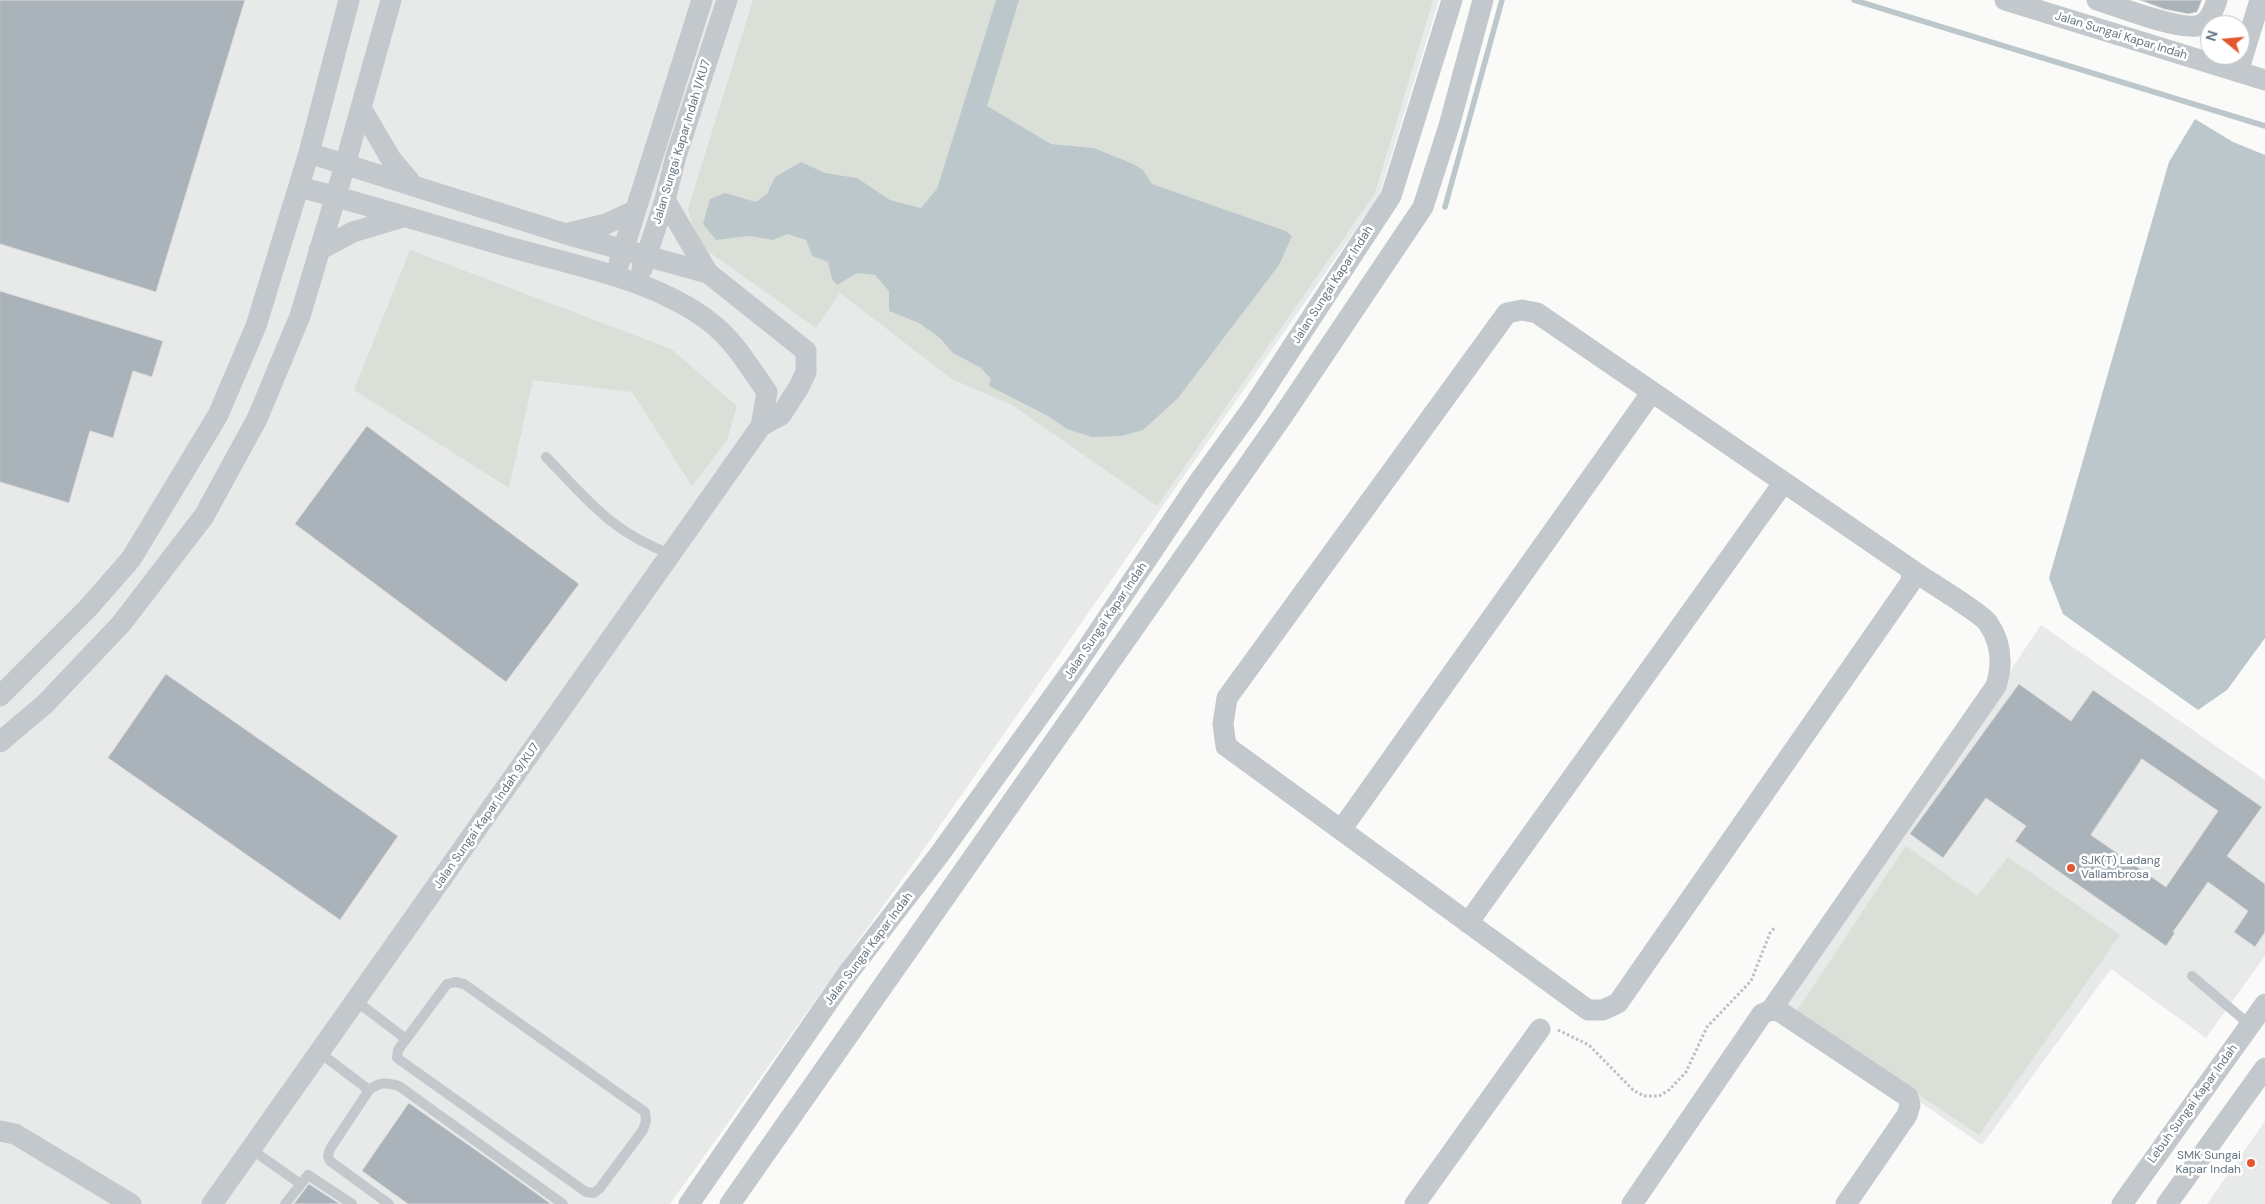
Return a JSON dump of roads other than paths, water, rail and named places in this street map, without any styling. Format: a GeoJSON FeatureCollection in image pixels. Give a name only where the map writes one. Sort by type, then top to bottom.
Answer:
{"type":"FeatureCollection","features":[{"type":"Feature","properties":{"kind":"street"},"geometry":{"type":"LineString","coordinates":[[0,696],[88,608],[131,560],[214,423],[256,326],[309,153],[349,0]]}},
{"type":"Feature","properties":{"kind":"street"},"geometry":{"type":"LineString","coordinates":[[0,742],[45,704],[121,624],[204,516],[257,419],[300,316],[346,165],[391,0]]}},
{"type":"Feature","properties":{"kind":"street","name":"Jalan Sungai Kapar Indah 1/KU7"},"geometry":{"type":"LineString","coordinates":[[615,278],[636,205],[702,0]]}},
{"type":"Feature","properties":{"kind":"street","name":"Jalan Sungai Kapar Indah 1/KU7"},"geometry":{"type":"LineString","coordinates":[[637,285],[667,191],[676,156],[727,0]]}},
{"type":"Feature","properties":{"kind":"street","name":"Jalan Sungai Kapar Indah"},"geometry":{"type":"LineString","coordinates":[[689,1204],[848,973],[939,855],[1078,662],[1198,483],[1251,410],[1391,196],[1452,0]]}},
{"type":"Feature","properties":{"kind":"street","name":"Jalan Sungai Kapar Indah"},"geometry":{"type":"LineString","coordinates":[[736,1200],[1284,414],[1423,207],[1449,126],[1483,0]]}},
{"type":"Feature","properties":{"kind":"street","name":"Jalan Sungai Kapar Indah"},"geometry":{"type":"LineString","coordinates":[[2005,0],[2265,80]]}},
{"type":"Feature","properties":{"kind":"street"},"geometry":{"type":"LineString","coordinates":[[2097,0],[2181,25],[2197,26],[2212,16],[2217,0]]}},
{"type":"Feature","properties":{"kind":"street"},"geometry":{"type":"LineString","coordinates":[[2238,72],[2260,0]]}},
{"type":"Feature","properties":{"kind":"street"},"geometry":{"type":"LineString","coordinates":[[361,108],[391,159],[412,184]]}},
{"type":"Feature","properties":{"kind":"street"},"geometry":{"type":"LineString","coordinates":[[309,153],[566,234],[708,273],[806,351],[806,372],[799,387],[781,414],[761,426]]}},
{"type":"Feature","properties":{"kind":"street"},"geometry":{"type":"LineString","coordinates":[[299,187],[615,278],[678,302],[711,323],[738,351],[767,392],[761,426]]}},
{"type":"Feature","properties":{"kind":"street"},"geometry":{"type":"LineString","coordinates":[[667,191],[708,273]]}},
{"type":"Feature","properties":{"kind":"street"},"geometry":{"type":"LineString","coordinates":[[566,234],[606,224],[636,205]]}},
{"type":"Feature","properties":{"kind":"street"},"geometry":{"type":"LineString","coordinates":[[319,250],[353,232],[403,216]]}},
{"type":"Feature","properties":{"kind":"street"},"geometry":{"type":"LineString","coordinates":[[1771,1010],[1996,686],[2001,661],[1996,640],[1987,622],[1912,570],[1784,482],[1537,313],[1522,310],[1507,313],[1228,698],[1223,724],[1226,746],[1588,1010],[1604,1010],[1618,1003],[1911,582],[1912,570]]}},
{"type":"Feature","properties":{"kind":"street"},"geometry":{"type":"LineString","coordinates":[[1341,830],[1652,392]]}},
{"type":"Feature","properties":{"kind":"street","name":"Jalan Sungai Kapar Indah 9/KU7"},"geometry":{"type":"LineString","coordinates":[[212,1204],[356,1001],[661,550],[761,426]]}},
{"type":"Feature","properties":{"kind":"street"},"geometry":{"type":"LineString","coordinates":[[1468,922],[1784,482]]}},
{"type":"Feature","properties":{"kind":"street","name":"Lebuh Sungai Kapar Indah"},"geometry":{"type":"LineString","coordinates":[[2122,1204],[2265,1004]]}},
{"type":"Feature","properties":{"kind":"street"},"geometry":{"type":"LineString","coordinates":[[1632,1204],[1762,1014],[1771,1010],[1779,1011],[1908,1097],[1910,1106],[1907,1115],[1846,1204]]}},
{"type":"Feature","properties":{"kind":"street"},"geometry":{"type":"LineString","coordinates":[[1415,1204],[1548,1029]]}},
{"type":"Feature","properties":{"kind":"street"},"geometry":{"type":"LineString","coordinates":[[2166,1204],[2265,1068]]}},
{"type":"Feature","properties":{"kind":"street"},"geometry":{"type":"LineString","coordinates":[[0,1131],[15,1134],[131,1204]]}},
{"type":"Feature","properties":{"kind":"lane"},"geometry":{"type":"LineString","coordinates":[[546,457],[615,526],[661,550]]}},
{"type":"Feature","properties":{"kind":"lane"},"geometry":{"type":"LineString","coordinates":[[2192,976],[2250,1025]]}},
{"type":"Feature","properties":{"kind":"lane"},"geometry":{"type":"LineString","coordinates":[[455,982],[464,984],[645,1112],[646,1122],[643,1130],[600,1188],[594,1193],[586,1192],[397,1058],[398,1050],[406,1039],[447,984],[455,982]]}},
{"type":"Feature","properties":{"kind":"lane"},"geometry":{"type":"LineString","coordinates":[[356,1001],[406,1039]]}},
{"type":"Feature","properties":{"kind":"lane"},"geometry":{"type":"LineString","coordinates":[[319,1052],[369,1090]]}},
{"type":"Feature","properties":{"kind":"lane"},"geometry":{"type":"LineString","coordinates":[[388,1204],[330,1161],[328,1156],[330,1149],[369,1090],[378,1083],[386,1082],[399,1086],[563,1204]]}},
{"type":"Feature","properties":{"kind":"lane"},"geometry":{"type":"LineString","coordinates":[[251,1149],[299,1183]]}},
{"type":"Feature","properties":{"kind":"lane"},"geometry":{"type":"LineString","coordinates":[[285,1204],[299,1183],[308,1175],[352,1204]]}},
{"type":"Feature","properties":{"kind":"waterway"},"geometry":{"type":"LineString","coordinates":[[1445,207],[1502,0]]}},
{"type":"Feature","properties":{"kind":"waterway"},"geometry":{"type":"LineString","coordinates":[[1854,0],[2265,126]]}},
{"type":"Feature","properties":{"kind":"place","name":"SJK(T) Ladang Vallambrosa"},"geometry":{"type":"Point","coordinates":[2071,868]}},
{"type":"Feature","properties":{"kind":"place","name":"SMK Sungai Kapar Indah"},"geometry":{"type":"Point","coordinates":[2251,1163]}}]}
